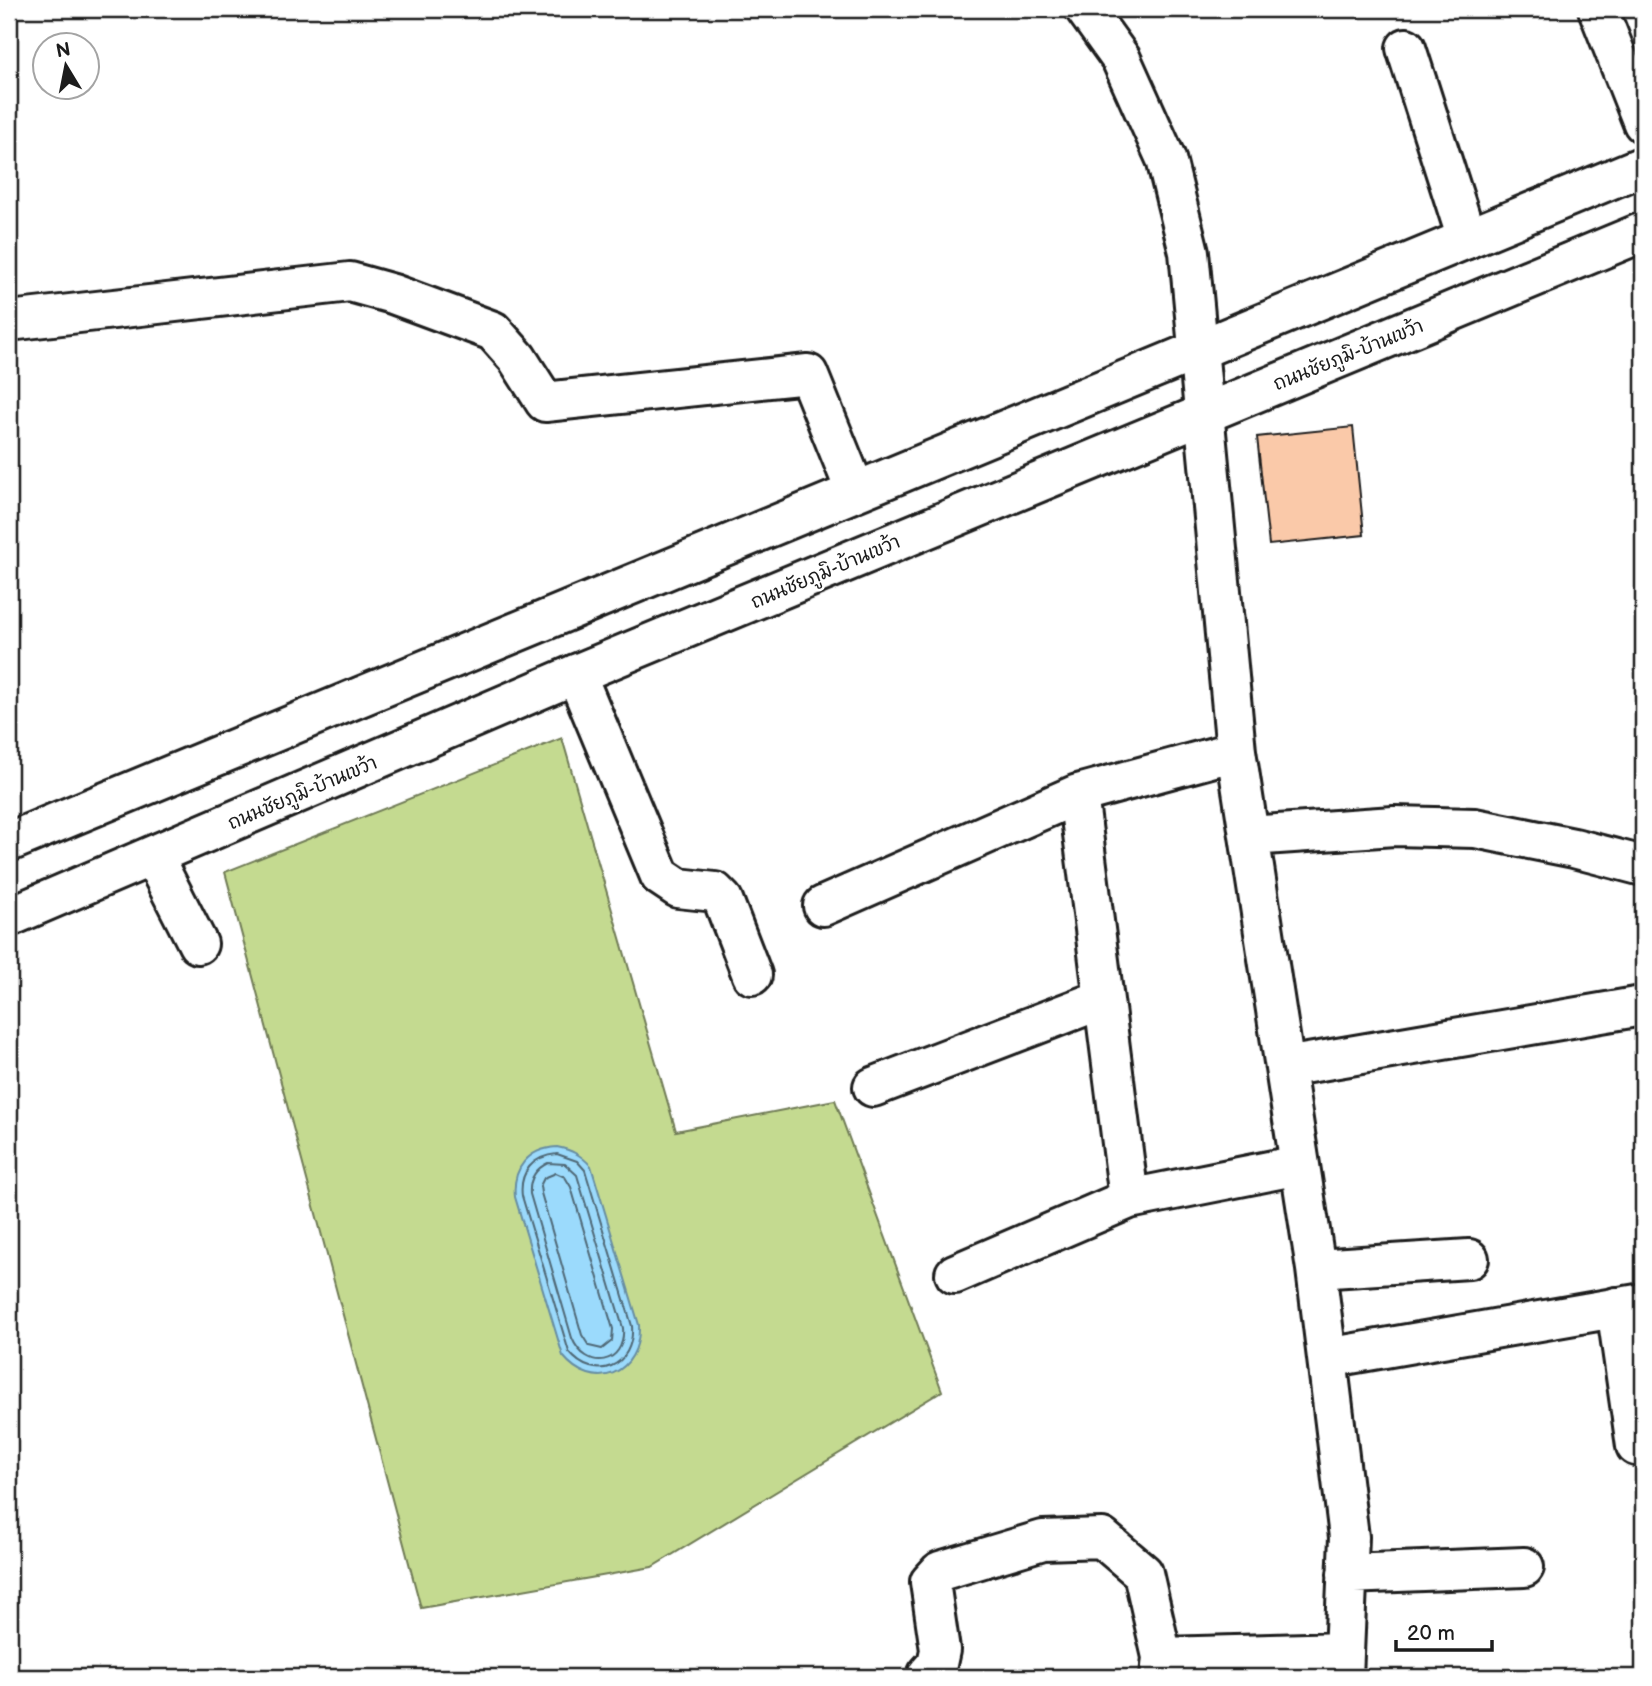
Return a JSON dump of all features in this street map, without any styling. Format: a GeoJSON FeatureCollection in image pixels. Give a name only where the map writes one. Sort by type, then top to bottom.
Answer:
{"type":"FeatureCollection","features":[{"type":"Feature","properties":{"kind":"street"},"geometry":{"type":"LineString","coordinates":[[929,1677],[928,1674],[937,1664],[940,1650],[929,1582],[940,1570],[1043,1540],[1102,1538],[1143,1573],[1161,1667],[1343,1665],[1349,1537],[1315,1269],[1236,751],[1189,253],[1166,159],[1121,59],[1085,9]]}},
{"type":"Feature","properties":{"kind":"street"},"geometry":{"type":"LineString","coordinates":[[1598,9],[1643,123]]}},
{"type":"Feature","properties":{"kind":"street"},"geometry":{"type":"LineString","coordinates":[[1406,48],[1467,239]]}},
{"type":"Feature","properties":{"kind":"street"},"geometry":{"type":"LineString","coordinates":[[9,842],[1643,166]]}},
{"type":"Feature","properties":{"kind":"street","name":"ถนนชัยภูมิ-บ้านเขว้า"},"geometry":{"type":"LineString","coordinates":[[9,917],[576,674],[1643,232]]}},
{"type":"Feature","properties":{"kind":"street"},"geometry":{"type":"LineString","coordinates":[[9,321],[350,282],[393,294],[494,331],[517,358],[545,402],[808,374],[855,490]]}},
{"type":"Feature","properties":{"kind":"street"},"geometry":{"type":"LineString","coordinates":[[576,674],[660,876],[678,888],[715,892],[723,900],[752,975]]}},
{"type":"Feature","properties":{"kind":"street"},"geometry":{"type":"LineString","coordinates":[[823,906],[1078,794],[1236,751]]}},
{"type":"Feature","properties":{"kind":"street"},"geometry":{"type":"LineString","coordinates":[[1078,794],[1129,1199]]}},
{"type":"Feature","properties":{"kind":"street"},"geometry":{"type":"LineString","coordinates":[[1249,836],[1394,826],[1475,828],[1574,848],[1643,866]]}},
{"type":"Feature","properties":{"kind":"street"},"geometry":{"type":"LineString","coordinates":[[153,856],[198,944]]}},
{"type":"Feature","properties":{"kind":"street"},"geometry":{"type":"LineString","coordinates":[[873,1087],[1103,999]]}},
{"type":"Feature","properties":{"kind":"street"},"geometry":{"type":"LineString","coordinates":[[1285,1068],[1642,1006]]}},
{"type":"Feature","properties":{"kind":"street"},"geometry":{"type":"LineString","coordinates":[[955,1274],[1129,1199],[1299,1165]]}},
{"type":"Feature","properties":{"kind":"street"},"geometry":{"type":"LineString","coordinates":[[1315,1269],[1469,1259]]}},
{"type":"Feature","properties":{"kind":"street"},"geometry":{"type":"LineString","coordinates":[[1327,1358],[1630,1305],[1636,1446]]}},
{"type":"Feature","properties":{"kind":"street"},"geometry":{"type":"LineString","coordinates":[[1347,1574],[1524,1567]]}},
{"type":"Feature","properties":{"kind":"green space"},"geometry":{"type":"Polygon","coordinates":[[[562,738],[676,1131],[835,1100],[942,1391],[652,1567],[421,1608],[225,872],[562,738]]]}},
{"type":"Feature","properties":{"kind":"water"},"geometry":{"type":"Polygon","coordinates":[[[557,1147],[576,1154],[591,1166],[639,1325],[638,1342],[632,1356],[624,1366],[601,1376],[575,1368],[563,1356],[515,1197],[516,1177],[524,1162],[538,1152],[557,1147]]]}},
{"type":"Feature","properties":{"kind":"building"},"geometry":{"type":"Polygon","coordinates":[[[1353,427],[1364,535],[1269,545],[1257,437],[1353,427]]]}}]}
